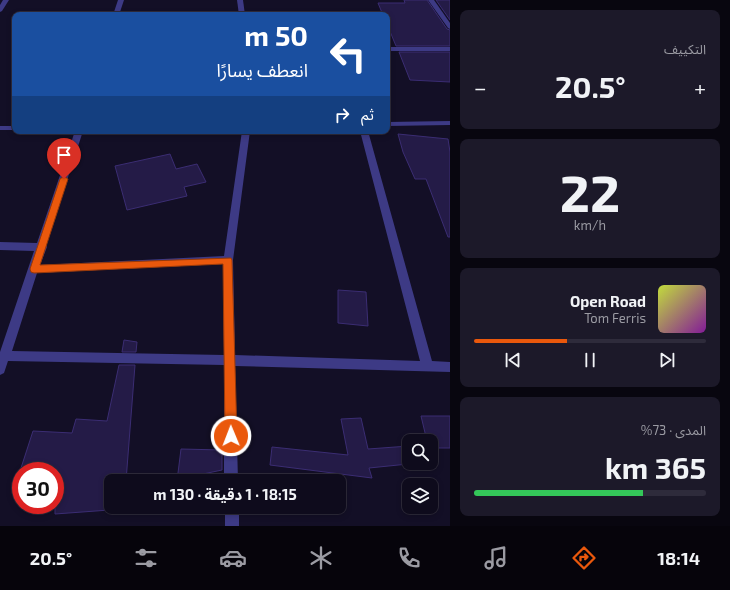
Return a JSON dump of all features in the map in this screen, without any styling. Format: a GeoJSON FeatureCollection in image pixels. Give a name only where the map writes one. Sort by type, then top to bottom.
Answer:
{"type":"FeatureCollection","features":[{"type":"Feature","properties":{"kind":"street"},"geometry":{"type":"LineString","coordinates":[[0,10],[6,0]]}},
{"type":"Feature","properties":{"kind":"street"},"geometry":{"type":"LineString","coordinates":[[117,12],[121,0]]}},
{"type":"Feature","properties":{"kind":"street"},"geometry":{"type":"LineString","coordinates":[[240,0],[242,12]]}},
{"type":"Feature","properties":{"kind":"street"},"geometry":{"type":"LineString","coordinates":[[431,0],[450,27]]}},
{"type":"Feature","properties":{"kind":"street"},"geometry":{"type":"LineString","coordinates":[[390,49],[450,49]]}},
{"type":"Feature","properties":{"kind":"street"},"geometry":{"type":"LineString","coordinates":[[390,124],[450,123]]}},
{"type":"Feature","properties":{"kind":"street"},"geometry":{"type":"LineString","coordinates":[[0,128],[12,128]]}},
{"type":"Feature","properties":{"kind":"street"},"geometry":{"type":"LineString","coordinates":[[0,369],[42,247],[78,134]]}},
{"type":"Feature","properties":{"kind":"street"},"geometry":{"type":"LineString","coordinates":[[231,474],[228,260],[246,134]]}},
{"type":"Feature","properties":{"kind":"street"},"geometry":{"type":"LineString","coordinates":[[365,134],[428,367]]}},
{"type":"Feature","properties":{"kind":"street"},"geometry":{"type":"LineString","coordinates":[[0,246],[42,247]]}},
{"type":"Feature","properties":{"kind":"street"},"geometry":{"type":"LineString","coordinates":[[34,269],[228,260]]}},
{"type":"Feature","properties":{"kind":"street"},"geometry":{"type":"LineString","coordinates":[[4,356],[230,360],[450,367]]}},
{"type":"Feature","properties":{"kind":"street"},"geometry":{"type":"LineString","coordinates":[[232,514],[232,526]]}},
{"type":"Feature","properties":{"kind":"building"},"geometry":{"type":"Polygon","coordinates":[[[404,0],[427,0],[447,29],[450,30],[450,46],[396,46],[390,31],[390,12],[382,12],[378,3],[405,3],[404,0]]]}},
{"type":"Feature","properties":{"kind":"building"},"geometry":{"type":"Polygon","coordinates":[[[436,0],[450,0],[450,20],[436,0]]]}},
{"type":"Feature","properties":{"kind":"building"},"geometry":{"type":"Polygon","coordinates":[[[399,52],[450,52],[450,82],[410,80],[399,52]]]}},
{"type":"Feature","properties":{"kind":"building"},"geometry":{"type":"Polygon","coordinates":[[[398,134],[448,139],[450,152],[450,237],[448,237],[426,179],[415,179],[403,152],[398,134]]]}},
{"type":"Feature","properties":{"kind":"building"},"geometry":{"type":"Polygon","coordinates":[[[170,154],[176,169],[197,164],[206,182],[184,187],[187,196],[127,210],[115,166],[170,154]]]}},
{"type":"Feature","properties":{"kind":"building"},"geometry":{"type":"Polygon","coordinates":[[[338,290],[366,292],[368,326],[338,323],[338,290]]]}},
{"type":"Feature","properties":{"kind":"building"},"geometry":{"type":"Polygon","coordinates":[[[124,340],[137,342],[136,352],[122,352],[124,340]]]}},
{"type":"Feature","properties":{"kind":"building"},"geometry":{"type":"Polygon","coordinates":[[[119,365],[135,365],[127,474],[104,474],[104,510],[64,513],[64,462],[23,462],[33,431],[72,433],[76,419],[107,421],[119,365]]]}},
{"type":"Feature","properties":{"kind":"building"},"geometry":{"type":"Polygon","coordinates":[[[421,416],[450,416],[450,448],[438,448],[438,434],[425,434],[421,416]]]}},
{"type":"Feature","properties":{"kind":"building"},"geometry":{"type":"Polygon","coordinates":[[[361,418],[368,449],[402,447],[402,465],[369,468],[372,478],[270,465],[272,447],[348,455],[341,419],[361,418]]]}},
{"type":"Feature","properties":{"kind":"building"},"geometry":{"type":"Polygon","coordinates":[[[181,449],[222,450],[222,470],[203,474],[178,474],[181,449]]]}},
{"type":"Feature","properties":{"kind":"route"},"geometry":{"type":"LineString","coordinates":[[64,179],[34,269],[228,260],[231,436]]}}]}
